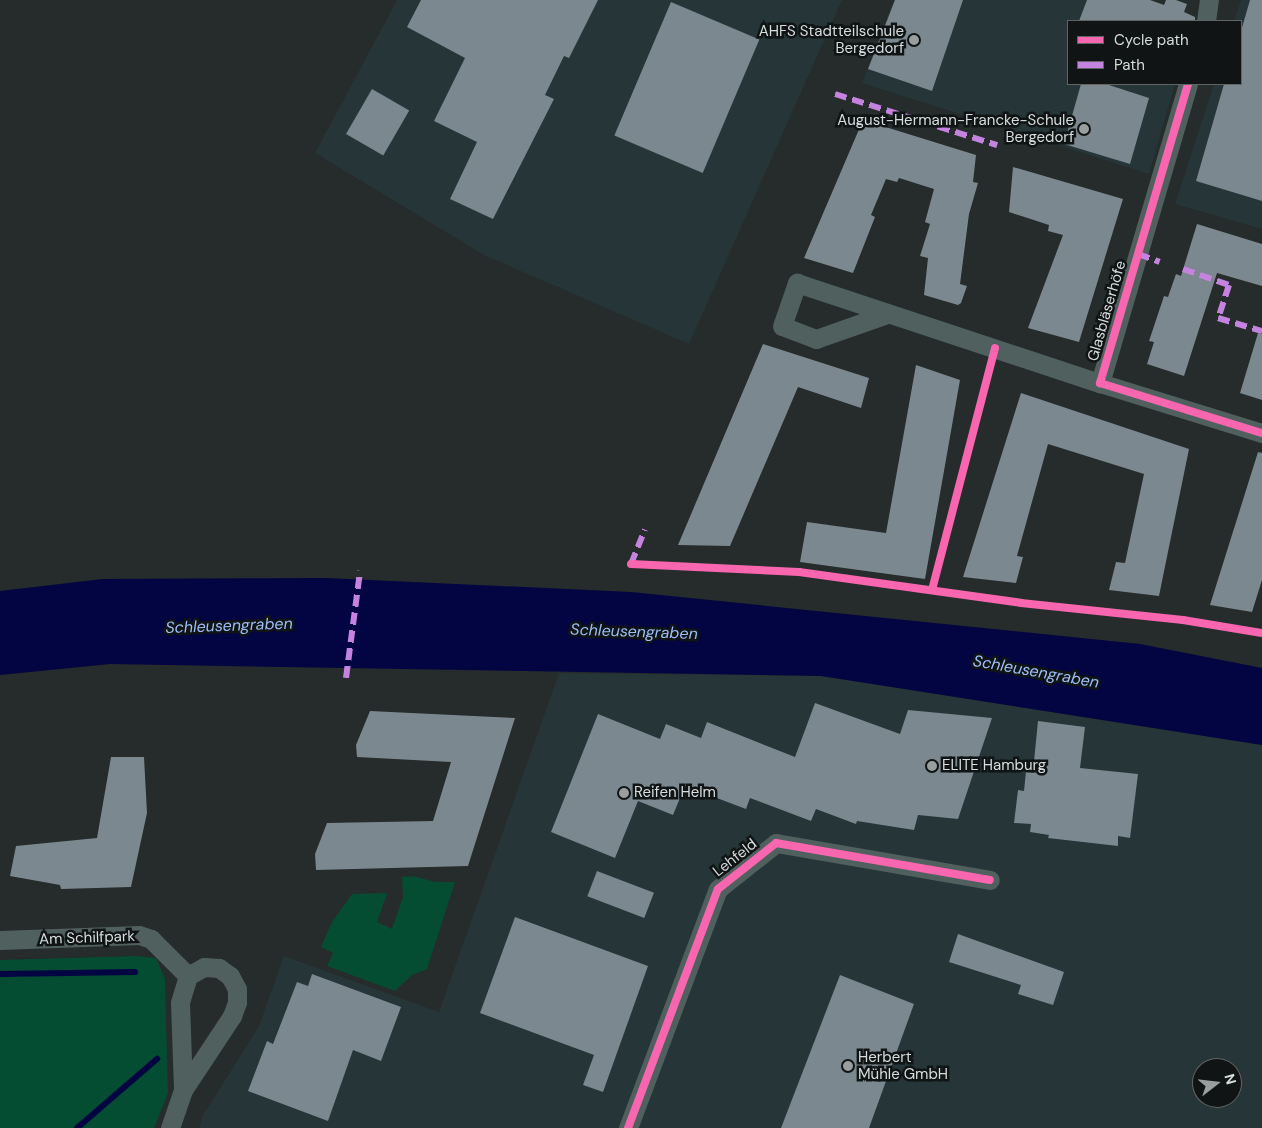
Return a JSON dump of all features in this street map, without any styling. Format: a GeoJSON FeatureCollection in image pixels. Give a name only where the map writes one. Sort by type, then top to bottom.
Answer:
{"type":"FeatureCollection","features":[{"type":"Feature","properties":{"kind":"street"},"geometry":{"type":"LineString","coordinates":[[1206,20],[1209,0]]}},
{"type":"Feature","properties":{"kind":"street","name":"Glasbläserhöfe"},"geometry":{"type":"LineString","coordinates":[[1100,383],[1188,85]]}},
{"type":"Feature","properties":{"kind":"street","name":"Glasbläserhöfe"},"geometry":{"type":"LineString","coordinates":[[887,314],[816,339],[782,326],[797,283],[1100,383],[1262,433]]}},
{"type":"Feature","properties":{"kind":"street","name":"Lehfeld"},"geometry":{"type":"LineString","coordinates":[[628,1128],[718,889],[776,843],[990,880]]}},
{"type":"Feature","properties":{"kind":"street","name":"Am Schilfpark"},"geometry":{"type":"LineString","coordinates":[[0,940],[139,935],[151,939],[188,976]]}},
{"type":"Feature","properties":{"kind":"street"},"geometry":{"type":"LineString","coordinates":[[170,1128],[183,1090],[232,1016],[237,1002],[237,989],[230,976],[219,968],[204,967],[188,976],[180,1003],[183,1090]]}},
{"type":"Feature","properties":{"kind":"shaded area"},"geometry":{"type":"Polygon","coordinates":[[[397,0],[842,0],[689,344],[484,255],[315,153],[397,0]]]}},
{"type":"Feature","properties":{"kind":"shaded area","name":"August-Hermann-Francke-Schule Bergedorf"},"geometry":{"type":"Polygon","coordinates":[[[894,0],[1116,0],[1137,20],[1067,20],[1067,85],[1175,85],[1149,174],[862,83],[894,0]]]}},
{"type":"Feature","properties":{"kind":"shaded area"},"geometry":{"type":"Polygon","coordinates":[[[1241,0],[1262,0],[1262,229],[1175,204],[1214,85],[1242,85],[1242,20],[1234,20],[1241,0]]]}},
{"type":"Feature","properties":{"kind":"shaded area"},"geometry":{"type":"Polygon","coordinates":[[[559,673],[821,676],[1262,745],[1262,1128],[199,1128],[203,1115],[259,1026],[284,956],[439,1012],[559,673]]]}},
{"type":"Feature","properties":{"kind":"green space"},"geometry":{"type":"Polygon","coordinates":[[[414,876],[435,882],[455,882],[427,969],[412,975],[395,991],[327,966],[333,953],[321,947],[332,922],[352,894],[387,893],[377,922],[392,929],[403,897],[402,877],[414,876]]]}},
{"type":"Feature","properties":{"kind":"green space"},"geometry":{"type":"Polygon","coordinates":[[[136,956],[156,958],[165,979],[168,1093],[154,1128],[0,1128],[0,960],[136,956]]]}},
{"type":"Feature","properties":{"kind":"water","name":"Schleusengraben"},"geometry":{"type":"Polygon","coordinates":[[[326,578],[631,592],[1140,644],[1262,668],[1262,745],[821,676],[110,664],[0,675],[0,591],[103,579],[326,578]]]}},
{"type":"Feature","properties":{"kind":"building"},"geometry":{"type":"Polygon","coordinates":[[[421,0],[598,0],[569,58],[564,56],[545,95],[554,99],[493,219],[450,199],[477,142],[434,121],[465,58],[407,27],[421,0]]]}},
{"type":"Feature","properties":{"kind":"building","name":"AHFS Stadtteilschule Bergedorf"},"geometry":{"type":"Polygon","coordinates":[[[895,0],[963,0],[932,91],[868,69],[895,0]]]}},
{"type":"Feature","properties":{"kind":"building"},"geometry":{"type":"Polygon","coordinates":[[[1087,0],[1150,0],[1164,5],[1166,0],[1176,0],[1187,4],[1184,12],[1195,17],[1195,20],[1079,20],[1087,0]]]}},
{"type":"Feature","properties":{"kind":"building"},"geometry":{"type":"Polygon","coordinates":[[[1250,0],[1262,0],[1262,201],[1196,181],[1224,85],[1242,85],[1242,28],[1250,0]]]}},
{"type":"Feature","properties":{"kind":"building"},"geometry":{"type":"Polygon","coordinates":[[[671,2],[759,40],[703,173],[614,135],[671,2]]]}},
{"type":"Feature","properties":{"kind":"building"},"geometry":{"type":"Polygon","coordinates":[[[1081,85],[1109,85],[1149,98],[1130,164],[1064,144],[1081,85]]]}},
{"type":"Feature","properties":{"kind":"building"},"geometry":{"type":"Polygon","coordinates":[[[372,89],[409,110],[383,156],[346,134],[372,89]]]}},
{"type":"Feature","properties":{"kind":"building"},"geometry":{"type":"Polygon","coordinates":[[[863,120],[976,155],[973,182],[978,183],[969,214],[960,284],[967,286],[961,303],[958,305],[924,295],[928,258],[920,256],[930,224],[925,222],[934,189],[899,178],[897,182],[886,179],[871,215],[875,217],[853,273],[804,258],[863,120]]]}},
{"type":"Feature","properties":{"kind":"building"},"geometry":{"type":"Polygon","coordinates":[[[1013,167],[1123,199],[1079,342],[1028,328],[1063,235],[1048,231],[1049,225],[1009,212],[1013,167]]]}},
{"type":"Feature","properties":{"kind":"building"},"geometry":{"type":"Polygon","coordinates":[[[1197,224],[1262,244],[1262,286],[1217,273],[1184,376],[1147,364],[1154,342],[1149,341],[1164,296],[1168,297],[1176,274],[1181,276],[1197,224]]]}},
{"type":"Feature","properties":{"kind":"building"},"geometry":{"type":"Polygon","coordinates":[[[1258,333],[1262,334],[1262,400],[1240,393],[1258,333]]]}},
{"type":"Feature","properties":{"kind":"building"},"geometry":{"type":"Polygon","coordinates":[[[763,344],[869,378],[861,408],[798,387],[730,546],[678,545],[763,344]]]}},
{"type":"Feature","properties":{"kind":"building"},"geometry":{"type":"Polygon","coordinates":[[[916,365],[960,380],[925,579],[800,562],[807,522],[886,533],[916,365]]]}},
{"type":"Feature","properties":{"kind":"building"},"geometry":{"type":"Polygon","coordinates":[[[1021,393],[1189,449],[1159,596],[1109,590],[1116,562],[1125,563],[1144,474],[1048,444],[1017,556],[1023,557],[1016,583],[963,577],[1021,393]]]}},
{"type":"Feature","properties":{"kind":"building"},"geometry":{"type":"Polygon","coordinates":[[[1258,452],[1262,453],[1262,580],[1252,612],[1210,605],[1258,452]]]}},
{"type":"Feature","properties":{"kind":"building"},"geometry":{"type":"Polygon","coordinates":[[[815,703],[900,734],[908,710],[992,718],[958,819],[918,815],[914,830],[857,821],[856,824],[816,809],[811,821],[750,798],[746,809],[685,786],[673,815],[638,801],[615,858],[551,832],[598,714],[660,739],[666,724],[701,738],[707,722],[795,757],[815,703]]]}},
{"type":"Feature","properties":{"kind":"building"},"geometry":{"type":"Polygon","coordinates":[[[370,711],[515,718],[468,866],[316,870],[315,854],[327,823],[433,821],[451,762],[357,757],[356,745],[370,711]]]}},
{"type":"Feature","properties":{"kind":"building","name":"ELITE Hamburg"},"geometry":{"type":"Polygon","coordinates":[[[1038,721],[1085,727],[1080,768],[1138,774],[1130,838],[1118,836],[1118,846],[1048,838],[1049,835],[1030,832],[1031,824],[1014,823],[1018,790],[1024,791],[1027,761],[1034,761],[1038,721]]]}},
{"type":"Feature","properties":{"kind":"building"},"geometry":{"type":"Polygon","coordinates":[[[111,757],[144,757],[147,813],[131,887],[61,889],[60,885],[10,876],[16,846],[97,838],[111,757]]]}},
{"type":"Feature","properties":{"kind":"building"},"geometry":{"type":"Polygon","coordinates":[[[597,871],[654,893],[644,918],[587,896],[597,871]]]}},
{"type":"Feature","properties":{"kind":"building"},"geometry":{"type":"Polygon","coordinates":[[[515,917],[648,966],[603,1092],[583,1085],[594,1055],[480,1013],[515,917]]]}},
{"type":"Feature","properties":{"kind":"building"},"geometry":{"type":"Polygon","coordinates":[[[958,934],[1064,972],[1053,1005],[1018,994],[1021,985],[949,962],[958,934]]]}},
{"type":"Feature","properties":{"kind":"building"},"geometry":{"type":"Polygon","coordinates":[[[312,974],[401,1007],[381,1061],[353,1050],[328,1121],[248,1091],[267,1041],[273,1044],[297,982],[308,986],[312,974]]]}},
{"type":"Feature","properties":{"kind":"building","name":"Herbert Mühle GmbH"},"geometry":{"type":"Polygon","coordinates":[[[840,975],[914,1004],[869,1128],[781,1128],[840,975]]]}},
{"type":"Feature","properties":{"kind":"waterway"},"geometry":{"type":"LineString","coordinates":[[0,974],[135,972]]}},
{"type":"Feature","properties":{"kind":"waterway"},"geometry":{"type":"LineString","coordinates":[[77,1128],[157,1059]]}},
{"type":"Feature","properties":{"kind":"marked path"},"geometry":{"type":"LineString","coordinates":[[835,94],[997,145]]}},
{"type":"Feature","properties":{"kind":"marked path"},"geometry":{"type":"LineString","coordinates":[[1138,254],[1160,262]]}},
{"type":"Feature","properties":{"kind":"marked path"},"geometry":{"type":"LineString","coordinates":[[1183,269],[1229,285],[1218,318],[1262,331]]}},
{"type":"Feature","properties":{"kind":"marked path"},"geometry":{"type":"LineString","coordinates":[[631,564],[645,530]]}},
{"type":"Feature","properties":{"kind":"marked path"},"geometry":{"type":"LineString","coordinates":[[346,678],[360,571]]}},
{"type":"Feature","properties":{"kind":"cycle path"},"geometry":{"type":"LineString","coordinates":[[1188,85],[1100,383],[1262,433]]}},
{"type":"Feature","properties":{"kind":"cycle path"},"geometry":{"type":"LineString","coordinates":[[932,590],[995,348]]}},
{"type":"Feature","properties":{"kind":"cycle path"},"geometry":{"type":"LineString","coordinates":[[631,564],[799,572],[1021,603],[1183,620],[1262,633]]}},
{"type":"Feature","properties":{"kind":"cycle path"},"geometry":{"type":"LineString","coordinates":[[628,1128],[718,889],[776,843],[990,880]]}},
{"type":"Feature","properties":{"kind":"place","name":"AHFS Stadtteilschule Bergedorf"},"geometry":{"type":"Point","coordinates":[914,40]}},
{"type":"Feature","properties":{"kind":"place","name":"August-Hermann-Francke-Schule Bergedorf"},"geometry":{"type":"Point","coordinates":[1084,129]}},
{"type":"Feature","properties":{"kind":"place","name":"ELITE Hamburg"},"geometry":{"type":"Point","coordinates":[932,766]}},
{"type":"Feature","properties":{"kind":"place","name":"Reifen Helm"},"geometry":{"type":"Point","coordinates":[624,793]}},
{"type":"Feature","properties":{"kind":"place","name":"Herbert Mühle GmbH"},"geometry":{"type":"Point","coordinates":[848,1066]}}]}
